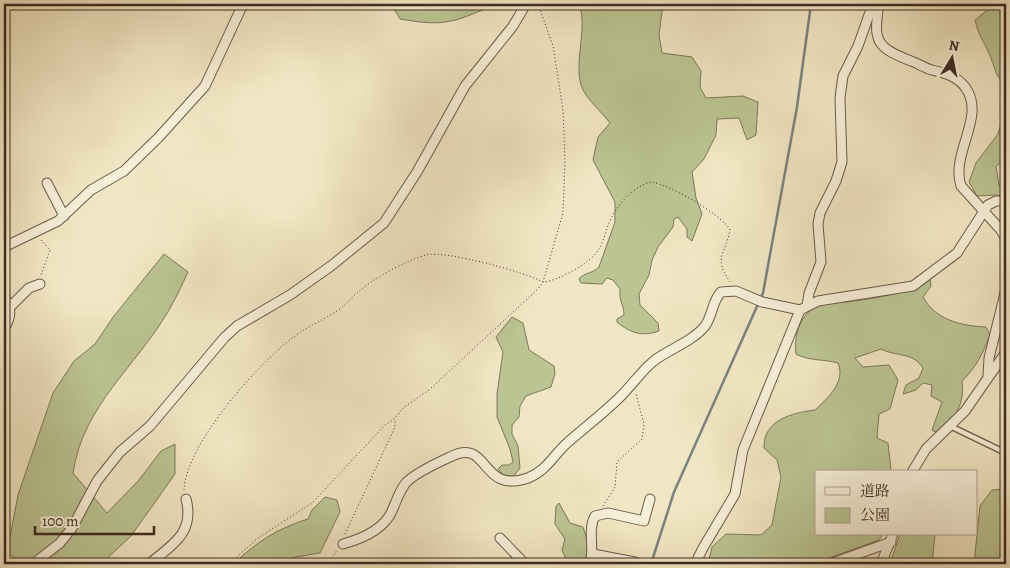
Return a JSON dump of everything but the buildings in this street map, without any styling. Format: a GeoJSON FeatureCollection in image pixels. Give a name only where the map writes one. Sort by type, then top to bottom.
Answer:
{"type":"FeatureCollection","features":[{"type":"Feature","properties":{"kind":"street"},"geometry":{"type":"LineString","coordinates":[[4,247],[31,236],[64,216],[91,190],[124,171],[192,102],[204,86],[242,4]]}},
{"type":"Feature","properties":{"kind":"street"},"geometry":{"type":"LineString","coordinates":[[33,564],[60,543],[72,528],[97,481],[120,452],[150,426],[224,338],[237,326],[290,295],[331,266],[384,223],[417,172],[465,86],[513,26],[526,4]]}},
{"type":"Feature","properties":{"kind":"street"},"geometry":{"type":"LineString","coordinates":[[878,4],[876,34],[888,52],[926,68],[949,74],[967,88],[973,113],[961,154],[958,178],[961,186],[1000,229],[1006,239]]}},
{"type":"Feature","properties":{"kind":"street"},"geometry":{"type":"LineString","coordinates":[[698,564],[698,558],[703,548],[735,494],[743,450],[821,262],[818,224],[820,213],[836,181],[842,162],[840,98],[843,76],[858,46],[870,12],[878,4]]}},
{"type":"Feature","properties":{"kind":"street"},"geometry":{"type":"LineString","coordinates":[[47,183],[64,216]]}},
{"type":"Feature","properties":{"kind":"street"},"geometry":{"type":"LineString","coordinates":[[343,544],[361,538],[386,521],[406,482],[452,456],[469,452],[476,455],[491,474],[508,481],[517,481],[541,472],[568,443],[593,424],[655,360],[704,327],[716,297],[721,292],[736,291],[759,301],[803,308],[818,301],[913,286],[956,253],[982,211],[988,205],[996,201],[1006,202]]}},
{"type":"Feature","properties":{"kind":"street"},"geometry":{"type":"LineString","coordinates":[[10,307],[29,288],[40,284]]}},
{"type":"Feature","properties":{"kind":"street"},"geometry":{"type":"LineString","coordinates":[[988,376],[989,358],[1006,290]]}},
{"type":"Feature","properties":{"kind":"street"},"geometry":{"type":"LineString","coordinates":[[4,297],[10,307],[11,315],[4,329]]}},
{"type":"Feature","properties":{"kind":"street"},"geometry":{"type":"LineString","coordinates":[[913,470],[926,449],[976,397],[988,376],[1006,352]]}},
{"type":"Feature","properties":{"kind":"street"},"geometry":{"type":"LineString","coordinates":[[149,564],[182,535],[190,514],[186,499]]}},
{"type":"Feature","properties":{"kind":"street"},"geometry":{"type":"LineString","coordinates":[[590,564],[593,554],[592,522],[599,514],[644,520],[650,499]]}},
{"type":"Feature","properties":{"kind":"street"},"geometry":{"type":"LineString","coordinates":[[500,538],[525,564]]}},
{"type":"Feature","properties":{"kind":"street"},"geometry":{"type":"LineString","coordinates":[[830,564],[892,538]]}},
{"type":"Feature","properties":{"kind":"street"},"geometry":{"type":"LineString","coordinates":[[881,564],[892,538]]}},
{"type":"Feature","properties":{"kind":"street"},"geometry":{"type":"LineString","coordinates":[[593,554],[635,562]]}},
{"type":"Feature","properties":{"kind":"lane"},"geometry":{"type":"LineString","coordinates":[[950,426],[1006,454]]}},
{"type":"Feature","properties":{"kind":"path"},"geometry":{"type":"LineString","coordinates":[[229,564],[258,538],[312,503],[385,425],[395,418],[403,408],[429,390],[538,289],[543,282],[563,213],[565,160],[563,110],[554,53],[538,4]]}},
{"type":"Feature","properties":{"kind":"path"},"geometry":{"type":"LineString","coordinates":[[186,499],[184,488],[189,468],[218,415],[287,342],[337,311],[357,293],[381,277],[428,254],[455,255],[543,282],[553,281],[581,266],[598,251],[611,217],[621,203],[634,190],[643,184],[651,182],[672,188],[718,216],[726,223],[730,230],[720,256],[724,272],[736,291]]}},
{"type":"Feature","properties":{"kind":"path"},"geometry":{"type":"LineString","coordinates":[[31,236],[39,238],[50,250],[40,284]]}},
{"type":"Feature","properties":{"kind":"path"},"geometry":{"type":"LineString","coordinates":[[599,514],[615,487],[617,462],[642,439],[644,424],[635,398],[638,378]]}},
{"type":"Feature","properties":{"kind":"path"},"geometry":{"type":"LineString","coordinates":[[328,564],[343,544],[373,472],[395,427],[395,418]]}},
{"type":"Feature","properties":{"kind":"green space"},"geometry":{"type":"Polygon","coordinates":[[[391,4],[490,4],[489,7],[465,17],[436,23],[400,19],[391,4]]]}},
{"type":"Feature","properties":{"kind":"green space"},"geometry":{"type":"Polygon","coordinates":[[[579,4],[663,4],[659,35],[662,53],[692,57],[701,71],[700,87],[706,98],[743,96],[758,102],[756,135],[747,140],[739,118],[717,119],[716,135],[704,159],[692,172],[696,198],[702,214],[692,241],[687,237],[687,229],[678,217],[674,219],[673,227],[658,247],[652,260],[649,275],[639,294],[640,305],[658,323],[659,331],[653,333],[637,333],[617,322],[617,319],[624,315],[624,311],[620,289],[613,280],[607,278],[602,284],[581,283],[579,279],[599,267],[615,222],[615,202],[593,160],[598,137],[610,123],[590,100],[581,85],[579,65],[582,24],[579,4]]]}},
{"type":"Feature","properties":{"kind":"green space"},"geometry":{"type":"Polygon","coordinates":[[[995,4],[1006,4],[1006,86],[996,73],[975,20],[995,4]]]}},
{"type":"Feature","properties":{"kind":"green space"},"geometry":{"type":"Polygon","coordinates":[[[1006,107],[1006,160],[996,166],[999,185],[1006,187],[1006,198],[997,195],[977,196],[969,182],[976,163],[998,134],[1006,107]]]}},
{"type":"Feature","properties":{"kind":"green space"},"geometry":{"type":"Polygon","coordinates":[[[164,254],[188,272],[172,305],[156,331],[112,387],[99,407],[79,449],[73,473],[107,513],[139,480],[161,451],[175,444],[175,474],[131,536],[101,564],[26,564],[7,553],[18,495],[53,393],[74,361],[95,344],[114,316],[164,254]]]}},
{"type":"Feature","properties":{"kind":"green space"},"geometry":{"type":"Polygon","coordinates":[[[930,278],[931,286],[923,297],[935,311],[959,323],[986,327],[990,335],[979,360],[962,381],[962,397],[954,416],[937,433],[932,430],[942,402],[931,396],[932,385],[923,383],[916,390],[903,394],[906,385],[919,378],[923,368],[919,363],[910,357],[881,349],[855,358],[863,367],[889,365],[898,380],[890,409],[879,414],[877,438],[888,443],[891,470],[815,470],[815,536],[882,536],[879,540],[812,564],[708,564],[712,547],[726,534],[761,535],[772,525],[781,477],[777,460],[764,448],[768,431],[774,424],[788,416],[815,410],[830,395],[838,383],[840,370],[838,363],[806,358],[796,354],[797,334],[805,316],[815,307],[822,304],[857,301],[890,295],[921,284],[930,278]]]}},
{"type":"Feature","properties":{"kind":"green space"},"geometry":{"type":"Polygon","coordinates":[[[512,317],[523,323],[529,350],[554,366],[555,374],[551,387],[526,396],[520,406],[519,417],[512,425],[512,434],[518,446],[520,468],[514,476],[503,475],[498,469],[502,465],[509,465],[513,462],[510,449],[497,417],[497,394],[503,352],[496,337],[512,317]]]}},
{"type":"Feature","properties":{"kind":"green space"},"geometry":{"type":"Polygon","coordinates":[[[1006,489],[1006,564],[974,564],[980,506],[992,490],[1006,489]]]}},
{"type":"Feature","properties":{"kind":"green space"},"geometry":{"type":"Polygon","coordinates":[[[325,497],[337,500],[340,512],[320,553],[291,558],[286,564],[233,564],[268,537],[286,527],[308,519],[312,510],[325,497]]]}},
{"type":"Feature","properties":{"kind":"green space"},"geometry":{"type":"Polygon","coordinates":[[[559,503],[570,523],[583,527],[588,552],[581,564],[566,559],[562,550],[565,539],[555,524],[556,506],[559,503]]]}},
{"type":"Feature","properties":{"kind":"green space"},"geometry":{"type":"Polygon","coordinates":[[[899,536],[935,536],[932,564],[890,564],[899,536]]]}},
{"type":"Feature","properties":{"kind":"waterway"},"geometry":{"type":"LineString","coordinates":[[651,564],[674,492],[763,293],[797,107],[811,4]]}}]}
